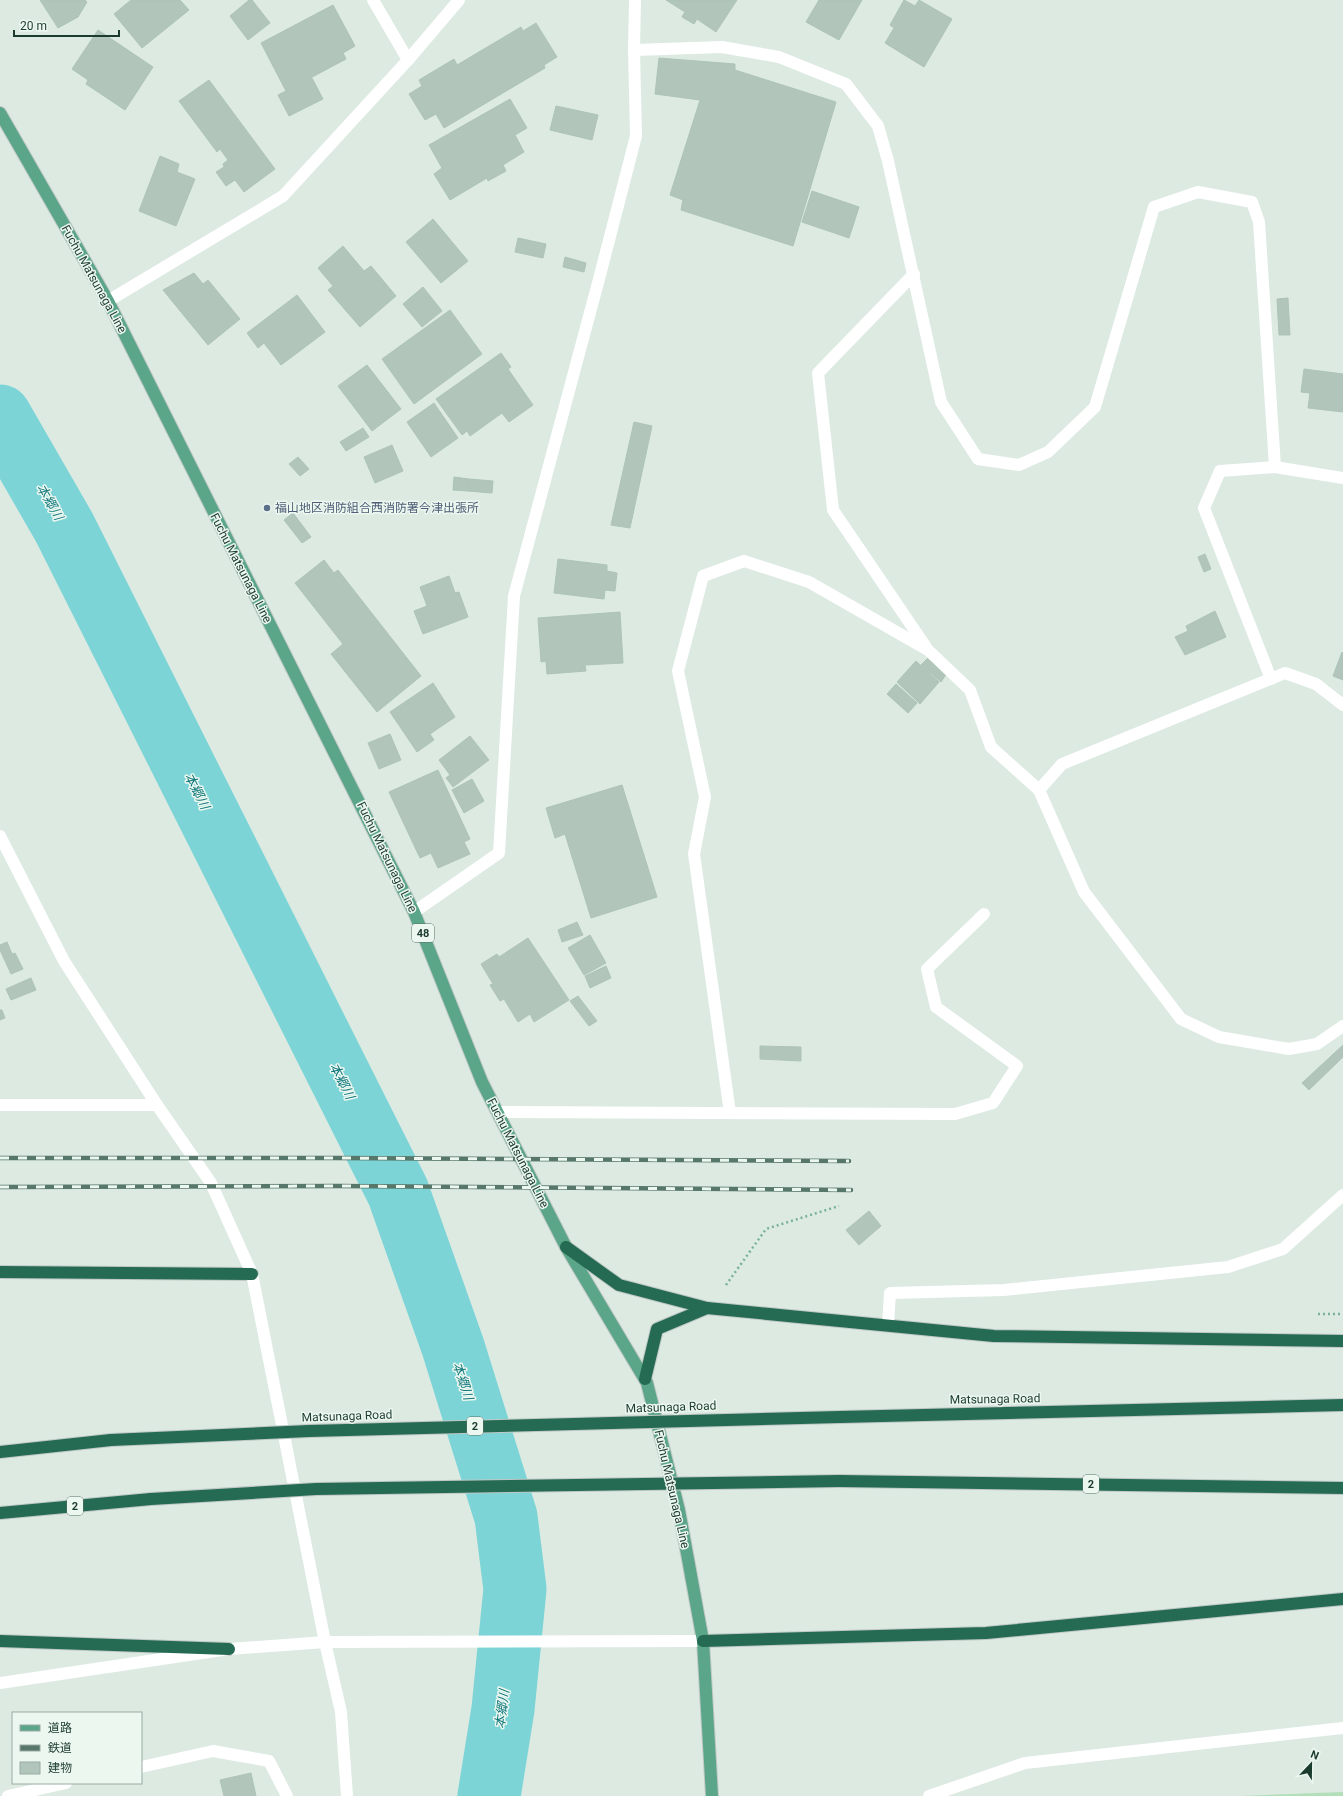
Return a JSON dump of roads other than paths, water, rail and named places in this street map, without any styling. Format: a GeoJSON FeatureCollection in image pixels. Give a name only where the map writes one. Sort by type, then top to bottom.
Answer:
{"type":"FeatureCollection","features":[{"type":"Feature","properties":{"kind":"highway"},"geometry":{"type":"LineString","coordinates":[[566,1247],[619,1285],[707,1308],[994,1336],[1343,1341]]}},
{"type":"Feature","properties":{"kind":"highway"},"geometry":{"type":"LineString","coordinates":[[0,1272],[252,1274]]}},
{"type":"Feature","properties":{"kind":"highway"},"geometry":{"type":"LineString","coordinates":[[644,1379],[657,1329],[707,1308]]}},
{"type":"Feature","properties":{"kind":"highway","name":"Matsunaga Road"},"geometry":{"type":"LineString","coordinates":[[0,1452],[111,1440],[309,1431],[840,1416],[1343,1405]]}},
{"type":"Feature","properties":{"kind":"highway","name":"2"},"geometry":{"type":"LineString","coordinates":[[0,1513],[151,1499],[316,1489],[839,1481],[1343,1488]]}},
{"type":"Feature","properties":{"kind":"highway"},"geometry":{"type":"LineString","coordinates":[[703,1641],[986,1633],[1343,1599]]}},
{"type":"Feature","properties":{"kind":"highway"},"geometry":{"type":"LineString","coordinates":[[0,1641],[229,1649]]}},
{"type":"Feature","properties":{"kind":"main road","name":"Fuchu Matsunaga Line"},"geometry":{"type":"LineString","coordinates":[[0,113],[108,301],[414,912],[482,1082],[566,1247],[644,1379],[679,1510],[703,1641],[712,1796]]}},
{"type":"Feature","properties":{"kind":"street"},"geometry":{"type":"LineString","coordinates":[[373,0],[408,60]]}},
{"type":"Feature","properties":{"kind":"street"},"geometry":{"type":"LineString","coordinates":[[108,301],[283,196],[408,60],[459,0]]}},
{"type":"Feature","properties":{"kind":"street"},"geometry":{"type":"LineString","coordinates":[[414,912],[500,853],[514,596],[636,136],[634,50],[635,0]]}},
{"type":"Feature","properties":{"kind":"street"},"geometry":{"type":"LineString","coordinates":[[634,50],[722,47],[779,57],[846,84],[878,126],[888,161],[914,274],[941,402],[978,459],[1019,465],[1048,452],[1095,407],[1154,207],[1198,192],[1252,202],[1259,222],[1275,467]]}},
{"type":"Feature","properties":{"kind":"street"},"geometry":{"type":"LineString","coordinates":[[914,274],[818,373],[833,510],[928,650],[970,690],[991,747],[1039,790],[1084,892],[1181,1019],[1219,1036],[1289,1049],[1317,1044],[1343,1026]]}},
{"type":"Feature","properties":{"kind":"street"},"geometry":{"type":"LineString","coordinates":[[1271,679],[1204,508],[1220,471],[1275,467],[1343,478]]}},
{"type":"Feature","properties":{"kind":"street"},"geometry":{"type":"LineString","coordinates":[[730,1113],[694,854],[704,797],[678,671],[703,576],[744,561],[808,582],[928,650]]}},
{"type":"Feature","properties":{"kind":"street"},"geometry":{"type":"LineString","coordinates":[[1039,790],[1062,764],[1285,673],[1316,684],[1343,705]]}},
{"type":"Feature","properties":{"kind":"street"},"geometry":{"type":"LineString","coordinates":[[0,836],[64,961],[157,1105],[211,1183],[252,1274],[325,1642],[341,1712],[347,1796]]}},
{"type":"Feature","properties":{"kind":"street"},"geometry":{"type":"LineString","coordinates":[[0,854],[26,888]]}},
{"type":"Feature","properties":{"kind":"street"},"geometry":{"type":"LineString","coordinates":[[497,1112],[955,1114],[993,1103],[1017,1066],[936,1007],[927,970],[984,914]]}},
{"type":"Feature","properties":{"kind":"street"},"geometry":{"type":"LineString","coordinates":[[0,1105],[157,1105]]}},
{"type":"Feature","properties":{"kind":"street"},"geometry":{"type":"LineString","coordinates":[[888,1325],[890,1293],[1004,1290],[1228,1267],[1282,1248],[1343,1195]]}},
{"type":"Feature","properties":{"kind":"street"},"geometry":{"type":"LineString","coordinates":[[0,1683],[229,1649],[325,1642],[703,1641]]}},
{"type":"Feature","properties":{"kind":"street"},"geometry":{"type":"LineString","coordinates":[[929,1796],[1024,1763],[1343,1728]]}},
{"type":"Feature","properties":{"kind":"street"},"geometry":{"type":"LineString","coordinates":[[142,1767],[213,1751],[269,1761],[287,1796]]}},
{"type":"Feature","properties":{"kind":"street"},"geometry":{"type":"LineString","coordinates":[[8,1796],[62,1784]]}},
{"type":"Feature","properties":{"kind":"waterway","name":"本郷川"},"geometry":{"type":"LineString","coordinates":[[0,416],[64,527],[398,1192],[453,1347],[506,1517],[515,1589],[503,1709],[489,1796]]}},
{"type":"Feature","properties":{"kind":"railway"},"geometry":{"type":"LineString","coordinates":[[0,1158],[849,1161]]}},
{"type":"Feature","properties":{"kind":"railway"},"geometry":{"type":"LineString","coordinates":[[0,1187],[338,1186],[851,1190]]}},
{"type":"Feature","properties":{"kind":"place","name":"福山地区消防組合西消防署今津出張所"},"geometry":{"type":"Point","coordinates":[267,508]}}]}
